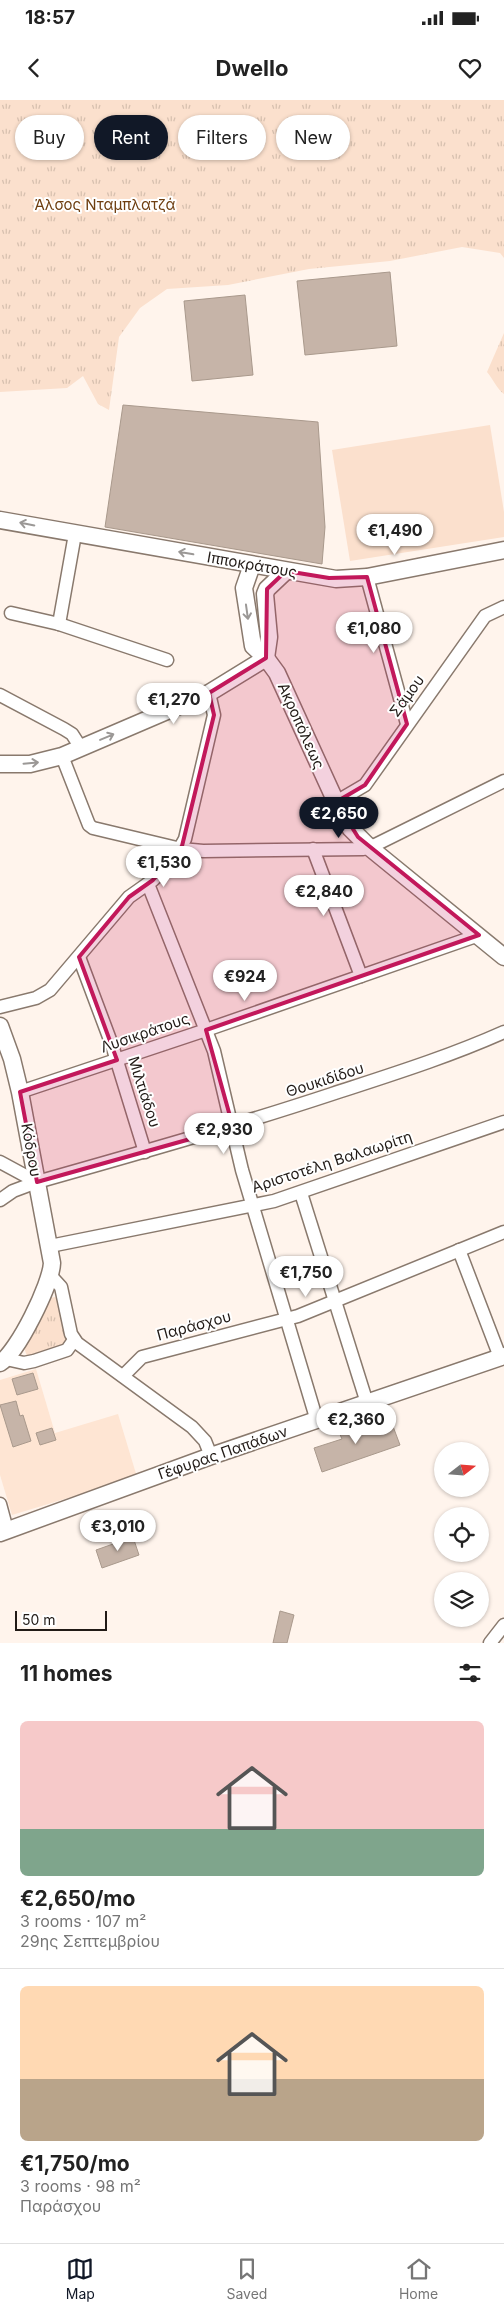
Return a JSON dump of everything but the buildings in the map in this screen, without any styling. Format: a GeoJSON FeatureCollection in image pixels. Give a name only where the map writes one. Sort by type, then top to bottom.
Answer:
{"type":"FeatureCollection","features":[{"type":"Feature","properties":{"kind":"street","name":"Ιπποκράτους"},"geometry":{"type":"LineString","coordinates":[[0,520],[329,578],[368,577],[503,553]]}},
{"type":"Feature","properties":{"kind":"street"},"geometry":{"type":"LineString","coordinates":[[59,624],[75,534]]}},
{"type":"Feature","properties":{"kind":"street","name":"Ακροπόλεως"},"geometry":{"type":"LineString","coordinates":[[252,565],[244,588],[253,646],[266,658],[277,673],[336,802],[350,828],[369,847],[500,953],[504,968]]}},
{"type":"Feature","properties":{"kind":"street"},"geometry":{"type":"LineString","coordinates":[[0,764],[30,764],[62,756],[209,693],[266,658],[269,637],[265,594],[267,589],[286,570]]}},
{"type":"Feature","properties":{"kind":"street"},"geometry":{"type":"LineString","coordinates":[[368,577],[407,724]]}},
{"type":"Feature","properties":{"kind":"street","name":"Σάμου"},"geometry":{"type":"LineString","coordinates":[[336,802],[365,785],[485,616],[504,608]]}},
{"type":"Feature","properties":{"kind":"street"},"geometry":{"type":"LineString","coordinates":[[10,613],[59,624],[167,660]]}},
{"type":"Feature","properties":{"kind":"street"},"geometry":{"type":"LineString","coordinates":[[0,1007],[45,994],[129,897],[148,884],[173,860],[181,849],[214,715],[209,693]]}},
{"type":"Feature","properties":{"kind":"street"},"geometry":{"type":"LineString","coordinates":[[0,695],[72,734],[81,748]]}},
{"type":"Feature","properties":{"kind":"street"},"geometry":{"type":"LineString","coordinates":[[62,756],[90,825],[93,828],[181,849],[203,851],[369,847],[504,780]]}},
{"type":"Feature","properties":{"kind":"street"},"geometry":{"type":"LineString","coordinates":[[313,849],[361,976]]}},
{"type":"Feature","properties":{"kind":"street"},"geometry":{"type":"LineString","coordinates":[[148,884],[206,1030],[233,1127],[238,1155],[317,1421]]}},
{"type":"Feature","properties":{"kind":"street","name":"Λυσικράτους"},"geometry":{"type":"LineString","coordinates":[[20,1092],[206,1030],[479,935]]}},
{"type":"Feature","properties":{"kind":"street","name":"Μιλτιάδου"},"geometry":{"type":"LineString","coordinates":[[79,957],[116,1060],[145,1152]]}},
{"type":"Feature","properties":{"kind":"street","name":"Κόδρου"},"geometry":{"type":"LineString","coordinates":[[0,1026],[12,1059],[20,1092],[52,1258],[50,1275],[19,1341],[3,1361]]}},
{"type":"Feature","properties":{"kind":"street","name":"Θουκιδίδου"},"geometry":{"type":"LineString","coordinates":[[0,1200],[12,1190],[233,1127],[395,1074],[470,1047],[504,1032]]}},
{"type":"Feature","properties":{"kind":"street","name":"Αριστοτέλη Βαλαωρίτη"},"geometry":{"type":"LineString","coordinates":[[50,1246],[253,1206],[301,1193],[504,1122]]}},
{"type":"Feature","properties":{"kind":"street"},"geometry":{"type":"LineString","coordinates":[[0,1162],[37,1182]]}},
{"type":"Feature","properties":{"kind":"street"},"geometry":{"type":"LineString","coordinates":[[301,1193],[367,1403]]}},
{"type":"Feature","properties":{"kind":"street","name":"Παράσχου"},"geometry":{"type":"LineString","coordinates":[[123,1376],[142,1357],[302,1315],[504,1232]]}},
{"type":"Feature","properties":{"kind":"street"},"geometry":{"type":"LineString","coordinates":[[459,1250],[502,1356]]}},
{"type":"Feature","properties":{"kind":"street"},"geometry":{"type":"LineString","coordinates":[[50,1275],[61,1287],[74,1340],[200,1434],[211,1456]]}},
{"type":"Feature","properties":{"kind":"street"},"geometry":{"type":"LineString","coordinates":[[3,1361],[24,1363],[34,1361],[68,1349],[74,1340]]}},
{"type":"Feature","properties":{"kind":"street","name":"Γέφυρας Παπάδων"},"geometry":{"type":"LineString","coordinates":[[4,1531],[211,1456],[502,1356]]}},
{"type":"Feature","properties":{"kind":"street"},"geometry":{"type":"LineString","coordinates":[[0,1504],[4,1531]]}},
{"type":"Feature","properties":{"kind":"street"},"geometry":{"type":"LineString","coordinates":[[490,1643],[504,1625]]}},
{"type":"Feature","properties":{"kind":"highlighted area"},"geometry":{"type":"Polygon","coordinates":[[[286,571],[329,578],[367,577],[407,724],[365,785],[336,802],[358,837],[479,935],[206,1030],[233,1127],[37,1182],[20,1092],[117,1060],[79,957],[129,897],[153,880],[182,846],[214,715],[209,693],[266,658],[267,589],[286,571]]]}},
{"type":"Feature","properties":{"kind":"shaded area"},"geometry":{"type":"Polygon","coordinates":[[[36,1369],[55,1433],[118,1414],[137,1477],[12,1515],[0,1475],[0,1380],[36,1369]]]}},
{"type":"Feature","properties":{"kind":"green space","name":"Άλσος Νταμπλατζά"},"geometry":{"type":"Polygon","coordinates":[[[0,100],[504,100],[504,258],[500,253],[462,247],[390,261],[309,269],[228,285],[167,289],[140,308],[119,337],[109,410],[98,404],[83,376],[67,388],[0,392],[0,100]]]}},
{"type":"Feature","properties":{"kind":"green space"},"geometry":{"type":"Polygon","coordinates":[[[504,333],[504,394],[487,372],[504,333]]]}},
{"type":"Feature","properties":{"kind":"green space"},"geometry":{"type":"Polygon","coordinates":[[[490,425],[504,512],[504,537],[350,561],[332,450],[490,425]]]}},
{"type":"Feature","properties":{"kind":"green space"},"geometry":{"type":"Polygon","coordinates":[[[55,1297],[58,1300],[66,1342],[63,1347],[27,1356],[24,1348],[45,1303],[50,1298],[55,1297]]]}}]}
